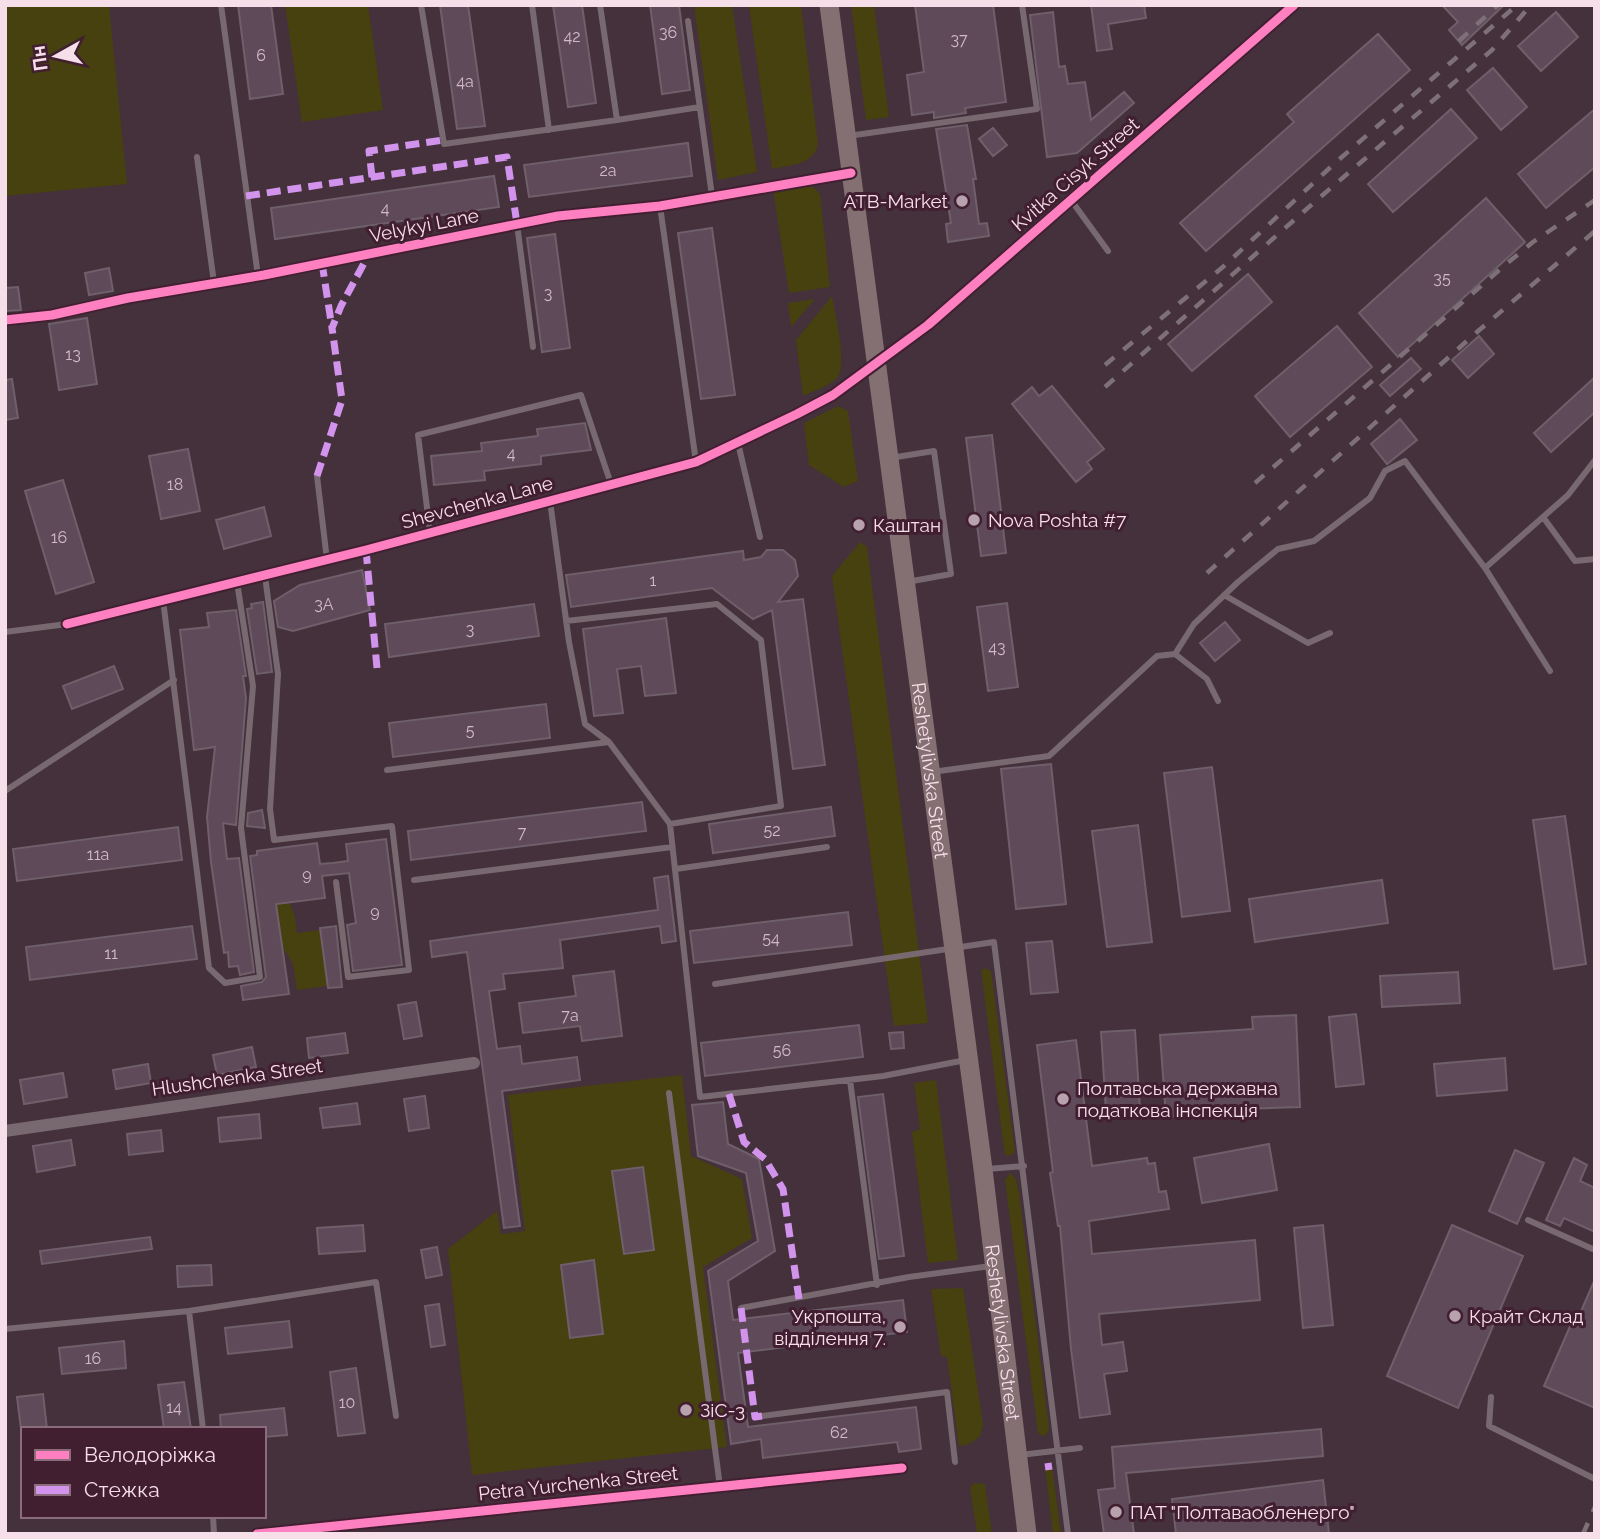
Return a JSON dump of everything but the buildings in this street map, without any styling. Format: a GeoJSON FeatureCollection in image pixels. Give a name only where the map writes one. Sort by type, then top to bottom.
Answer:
{"type":"FeatureCollection","features":[{"type":"Feature","properties":{"kind":"main road","name":"Reshetylivska Street"},"geometry":{"type":"LineString","coordinates":[[829,5],[983,1169],[1027,1534]]}},
{"type":"Feature","properties":{"kind":"street","name":"Kvitka Cisyk Street"},"geometry":{"type":"LineString","coordinates":[[876,365],[928,325],[1294,5]]}},
{"type":"Feature","properties":{"kind":"street","name":"Velykyi Lane"},"geometry":{"type":"LineString","coordinates":[[5,320],[52,315],[558,216],[660,206],[851,173]]}},
{"type":"Feature","properties":{"kind":"street","name":"Shevchenka Lane"},"geometry":{"type":"LineString","coordinates":[[67,624],[327,560],[696,462],[833,394],[876,365]]}},
{"type":"Feature","properties":{"kind":"street","name":"Hlushchenka Street"},"geometry":{"type":"LineString","coordinates":[[5,1131],[474,1063]]}},
{"type":"Feature","properties":{"kind":"street","name":"Petra Yurchenka Street"},"geometry":{"type":"LineString","coordinates":[[257,1534],[902,1468]]}},
{"type":"Feature","properties":{"kind":"lane"},"geometry":{"type":"LineString","coordinates":[[221,5],[258,276]]}},
{"type":"Feature","properties":{"kind":"lane"},"geometry":{"type":"LineString","coordinates":[[421,5],[444,144],[700,107]]}},
{"type":"Feature","properties":{"kind":"lane"},"geometry":{"type":"LineString","coordinates":[[533,5],[549,130]]}},
{"type":"Feature","properties":{"kind":"lane"},"geometry":{"type":"LineString","coordinates":[[600,5],[617,120]]}},
{"type":"Feature","properties":{"kind":"lane"},"geometry":{"type":"LineString","coordinates":[[846,137],[1037,109],[1022,5]]}},
{"type":"Feature","properties":{"kind":"lane"},"geometry":{"type":"LineString","coordinates":[[688,21],[712,197]]}},
{"type":"Feature","properties":{"kind":"lane"},"geometry":{"type":"LineString","coordinates":[[197,157],[214,283]]}},
{"type":"Feature","properties":{"kind":"lane"},"geometry":{"type":"LineString","coordinates":[[1071,201],[1108,251]]}},
{"type":"Feature","properties":{"kind":"lane"},"geometry":{"type":"LineString","coordinates":[[660,206],[696,462]]}},
{"type":"Feature","properties":{"kind":"lane"},"geometry":{"type":"LineString","coordinates":[[517,224],[533,346]]}},
{"type":"Feature","properties":{"kind":"lane"},"geometry":{"type":"LineString","coordinates":[[430,532],[418,435],[581,395],[611,484]]}},
{"type":"Feature","properties":{"kind":"lane"},"geometry":{"type":"LineString","coordinates":[[738,443],[760,537]]}},
{"type":"Feature","properties":{"kind":"lane"},"geometry":{"type":"LineString","coordinates":[[889,458],[934,451],[951,574],[905,583]]}},
{"type":"Feature","properties":{"kind":"lane"},"geometry":{"type":"LineString","coordinates":[[1485,568],[1568,495],[1595,460]]}},
{"type":"Feature","properties":{"kind":"lane"},"geometry":{"type":"LineString","coordinates":[[1175,654],[1194,624],[1224,595],[1279,549],[1314,541],[1370,498],[1385,471],[1405,461],[1485,568],[1550,671]]}},
{"type":"Feature","properties":{"kind":"lane"},"geometry":{"type":"LineString","coordinates":[[317,476],[327,560]]}},
{"type":"Feature","properties":{"kind":"lane"},"geometry":{"type":"LineString","coordinates":[[550,501],[566,621],[585,724],[609,742],[670,824],[700,1097],[850,1080],[968,1059]]}},
{"type":"Feature","properties":{"kind":"lane"},"geometry":{"type":"LineString","coordinates":[[1543,517],[1575,561],[1595,559]]}},
{"type":"Feature","properties":{"kind":"lane"},"geometry":{"type":"LineString","coordinates":[[265,575],[278,674],[270,809],[274,840],[392,826],[409,970],[348,977],[335,882]]}},
{"type":"Feature","properties":{"kind":"lane"},"geometry":{"type":"LineString","coordinates":[[163,600],[209,968],[225,983],[260,977],[241,828],[253,686],[237,582]]}},
{"type":"Feature","properties":{"kind":"lane"},"geometry":{"type":"LineString","coordinates":[[1224,595],[1308,643],[1330,633]]}},
{"type":"Feature","properties":{"kind":"lane"},"geometry":{"type":"LineString","coordinates":[[566,621],[717,604],[761,640],[781,806],[670,824]]}},
{"type":"Feature","properties":{"kind":"lane"},"geometry":{"type":"LineString","coordinates":[[5,632],[67,624]]}},
{"type":"Feature","properties":{"kind":"lane"},"geometry":{"type":"LineString","coordinates":[[930,773],[1049,756],[1157,656],[1175,654],[1207,679],[1218,701]]}},
{"type":"Feature","properties":{"kind":"lane"},"geometry":{"type":"LineString","coordinates":[[5,791],[174,680]]}},
{"type":"Feature","properties":{"kind":"lane"},"geometry":{"type":"LineString","coordinates":[[387,770],[609,742]]}},
{"type":"Feature","properties":{"kind":"lane"},"geometry":{"type":"LineString","coordinates":[[676,869],[827,847]]}},
{"type":"Feature","properties":{"kind":"lane"},"geometry":{"type":"LineString","coordinates":[[414,880],[672,848]]}},
{"type":"Feature","properties":{"kind":"lane"},"geometry":{"type":"LineString","coordinates":[[715,984],[994,942],[1068,1534]]}},
{"type":"Feature","properties":{"kind":"lane"},"geometry":{"type":"LineString","coordinates":[[850,1080],[877,1285]]}},
{"type":"Feature","properties":{"kind":"lane"},"geometry":{"type":"LineString","coordinates":[[669,1093],[720,1487]]}},
{"type":"Feature","properties":{"kind":"lane"},"geometry":{"type":"LineString","coordinates":[[983,1169],[1024,1166]]}},
{"type":"Feature","properties":{"kind":"lane"},"geometry":{"type":"LineString","coordinates":[[1528,1220],[1595,1250]]}},
{"type":"Feature","properties":{"kind":"lane"},"geometry":{"type":"LineString","coordinates":[[741,1308],[909,1277],[994,1265]]}},
{"type":"Feature","properties":{"kind":"lane"},"geometry":{"type":"LineString","coordinates":[[5,1329],[189,1311],[376,1282],[396,1416]]}},
{"type":"Feature","properties":{"kind":"lane"},"geometry":{"type":"LineString","coordinates":[[189,1311],[203,1427]]}},
{"type":"Feature","properties":{"kind":"lane"},"geometry":{"type":"LineString","coordinates":[[762,1416],[947,1392],[955,1462]]}},
{"type":"Feature","properties":{"kind":"lane"},"geometry":{"type":"LineString","coordinates":[[1491,1397],[1489,1426],[1595,1479]]}},
{"type":"Feature","properties":{"kind":"lane"},"geometry":{"type":"LineString","coordinates":[[1017,1455],[1080,1448]]}},
{"type":"Feature","properties":{"kind":"shaded area"},"geometry":{"type":"Polygon","coordinates":[[[5,5],[109,5],[127,184],[5,196],[5,5]]]}},
{"type":"Feature","properties":{"kind":"shaded area"},"geometry":{"type":"Polygon","coordinates":[[[285,5],[368,5],[383,110],[302,122],[285,5]]]}},
{"type":"Feature","properties":{"kind":"shaded area"},"geometry":{"type":"Polygon","coordinates":[[[694,5],[732,5],[757,172],[718,180],[694,5]]]}},
{"type":"Feature","properties":{"kind":"shaded area"},"geometry":{"type":"Polygon","coordinates":[[[749,5],[801,5],[818,144],[812,156],[800,163],[772,169],[749,5]]]}},
{"type":"Feature","properties":{"kind":"shaded area"},"geometry":{"type":"Polygon","coordinates":[[[851,5],[874,5],[889,117],[866,120],[851,5]]]}},
{"type":"Feature","properties":{"kind":"shaded area"},"geometry":{"type":"Polygon","coordinates":[[[805,184],[820,194],[830,287],[789,293],[773,190],[805,184]]]}},
{"type":"Feature","properties":{"kind":"shaded area"},"geometry":{"type":"Polygon","coordinates":[[[832,296],[840,339],[840,371],[837,378],[830,383],[803,396],[796,340],[832,296]]]}},
{"type":"Feature","properties":{"kind":"shaded area"},"geometry":{"type":"Polygon","coordinates":[[[815,299],[791,327],[788,303],[815,299]]]}},
{"type":"Feature","properties":{"kind":"shaded area"},"geometry":{"type":"Polygon","coordinates":[[[838,406],[848,411],[858,481],[844,487],[809,465],[804,423],[838,406]]]}},
{"type":"Feature","properties":{"kind":"shaded area"},"geometry":{"type":"Polygon","coordinates":[[[860,542],[867,547],[928,1023],[894,1026],[832,576],[860,542]]]}},
{"type":"Feature","properties":{"kind":"shaded area"},"geometry":{"type":"Polygon","coordinates":[[[288,899],[295,917],[297,933],[321,930],[328,986],[297,990],[293,964],[279,941],[275,900],[288,899]]]}},
{"type":"Feature","properties":{"kind":"shaded area"},"geometry":{"type":"Polygon","coordinates":[[[985,968],[991,971],[1015,1152],[1009,1156],[1005,1155],[981,970],[985,968]]]}},
{"type":"Feature","properties":{"kind":"shaded area"},"geometry":{"type":"Polygon","coordinates":[[[682,1075],[691,1156],[742,1179],[752,1238],[703,1267],[727,1447],[472,1475],[448,1249],[497,1211],[501,1234],[525,1231],[508,1095],[682,1075]]]}},
{"type":"Feature","properties":{"kind":"shaded area"},"geometry":{"type":"Polygon","coordinates":[[[936,1080],[958,1260],[928,1263],[912,1132],[920,1129],[914,1083],[936,1080]]]}},
{"type":"Feature","properties":{"kind":"shaded area"},"geometry":{"type":"Polygon","coordinates":[[[1010,1173],[1016,1179],[1019,1193],[1049,1428],[1043,1436],[1038,1433],[1005,1180],[1010,1173]]]}},
{"type":"Feature","properties":{"kind":"shaded area"},"geometry":{"type":"Polygon","coordinates":[[[963,1288],[983,1425],[980,1436],[969,1444],[959,1446],[947,1357],[941,1356],[931,1289],[963,1288]]]}},
{"type":"Feature","properties":{"kind":"shaded area"},"geometry":{"type":"Polygon","coordinates":[[[1050,1463],[1061,1534],[1053,1534],[1045,1467],[1050,1463]]]}},
{"type":"Feature","properties":{"kind":"shaded area"},"geometry":{"type":"Polygon","coordinates":[[[975,1483],[985,1484],[992,1534],[977,1533],[970,1487],[975,1483]]]}},
{"type":"Feature","properties":{"kind":"railway"},"geometry":{"type":"LineString","coordinates":[[1459,41],[1498,5]]}},
{"type":"Feature","properties":{"kind":"railway"},"geometry":{"type":"LineString","coordinates":[[1105,365],[1224,266],[1335,163],[1517,5]]}},
{"type":"Feature","properties":{"kind":"railway"},"geometry":{"type":"LineString","coordinates":[[1105,387],[1492,50],[1531,5]]}},
{"type":"Feature","properties":{"kind":"railway"},"geometry":{"type":"LineString","coordinates":[[1255,483],[1505,265],[1533,242],[1595,200]]}},
{"type":"Feature","properties":{"kind":"railway"},"geometry":{"type":"LineString","coordinates":[[1207,573],[1477,332],[1595,231]]}},
{"type":"Feature","properties":{"kind":"railway"},"geometry":{"type":"LineString","coordinates":[[1583,1534],[1595,1507]]}},
{"type":"Feature","properties":{"kind":"marked path"},"geometry":{"type":"LineString","coordinates":[[372,177],[369,151],[443,140]]}},
{"type":"Feature","properties":{"kind":"marked path"},"geometry":{"type":"LineString","coordinates":[[246,196],[507,157],[517,224]]}},
{"type":"Feature","properties":{"kind":"marked path"},"geometry":{"type":"LineString","coordinates":[[317,476],[342,400],[332,328],[369,254]]}},
{"type":"Feature","properties":{"kind":"marked path"},"geometry":{"type":"LineString","coordinates":[[322,263],[332,328]]}},
{"type":"Feature","properties":{"kind":"marked path"},"geometry":{"type":"LineString","coordinates":[[366,550],[377,668]]}},
{"type":"Feature","properties":{"kind":"marked path"},"geometry":{"type":"LineString","coordinates":[[729,1094],[744,1142],[765,1159],[783,1189],[799,1299]]}},
{"type":"Feature","properties":{"kind":"marked path"},"geometry":{"type":"LineString","coordinates":[[741,1308],[755,1417],[762,1416]]}},
{"type":"Feature","properties":{"kind":"marked path"},"geometry":{"type":"LineString","coordinates":[[1045,1467],[1052,1466]]}},
{"type":"Feature","properties":{"kind":"cycle path"},"geometry":{"type":"LineString","coordinates":[[67,624],[366,550],[696,462],[797,414],[833,395],[928,325],[1294,5]]}},
{"type":"Feature","properties":{"kind":"cycle path"},"geometry":{"type":"LineString","coordinates":[[5,320],[52,315],[558,216],[660,206],[851,173]]}},
{"type":"Feature","properties":{"kind":"cycle path"},"geometry":{"type":"LineString","coordinates":[[257,1534],[902,1468]]}},
{"type":"Feature","properties":{"kind":"place","name":"ATB-Market"},"geometry":{"type":"Point","coordinates":[962,201]}},
{"type":"Feature","properties":{"kind":"place","name":"Nova Poshta #7"},"geometry":{"type":"Point","coordinates":[974,520]}},
{"type":"Feature","properties":{"kind":"place","name":"Каштан"},"geometry":{"type":"Point","coordinates":[859,525]}},
{"type":"Feature","properties":{"kind":"place","name":"Полтавська державна податкова інспекція"},"geometry":{"type":"Point","coordinates":[1063,1099]}},
{"type":"Feature","properties":{"kind":"place","name":"Крайт Склад"},"geometry":{"type":"Point","coordinates":[1455,1316]}},
{"type":"Feature","properties":{"kind":"place","name":"Укрпошта, відділення 7."},"geometry":{"type":"Point","coordinates":[900,1327]}},
{"type":"Feature","properties":{"kind":"place","name":"ЗіС-3"},"geometry":{"type":"Point","coordinates":[686,1410]}},
{"type":"Feature","properties":{"kind":"place","name":"ПАТ \"Полтаваобленерго\""},"geometry":{"type":"Point","coordinates":[1116,1512]}}]}
